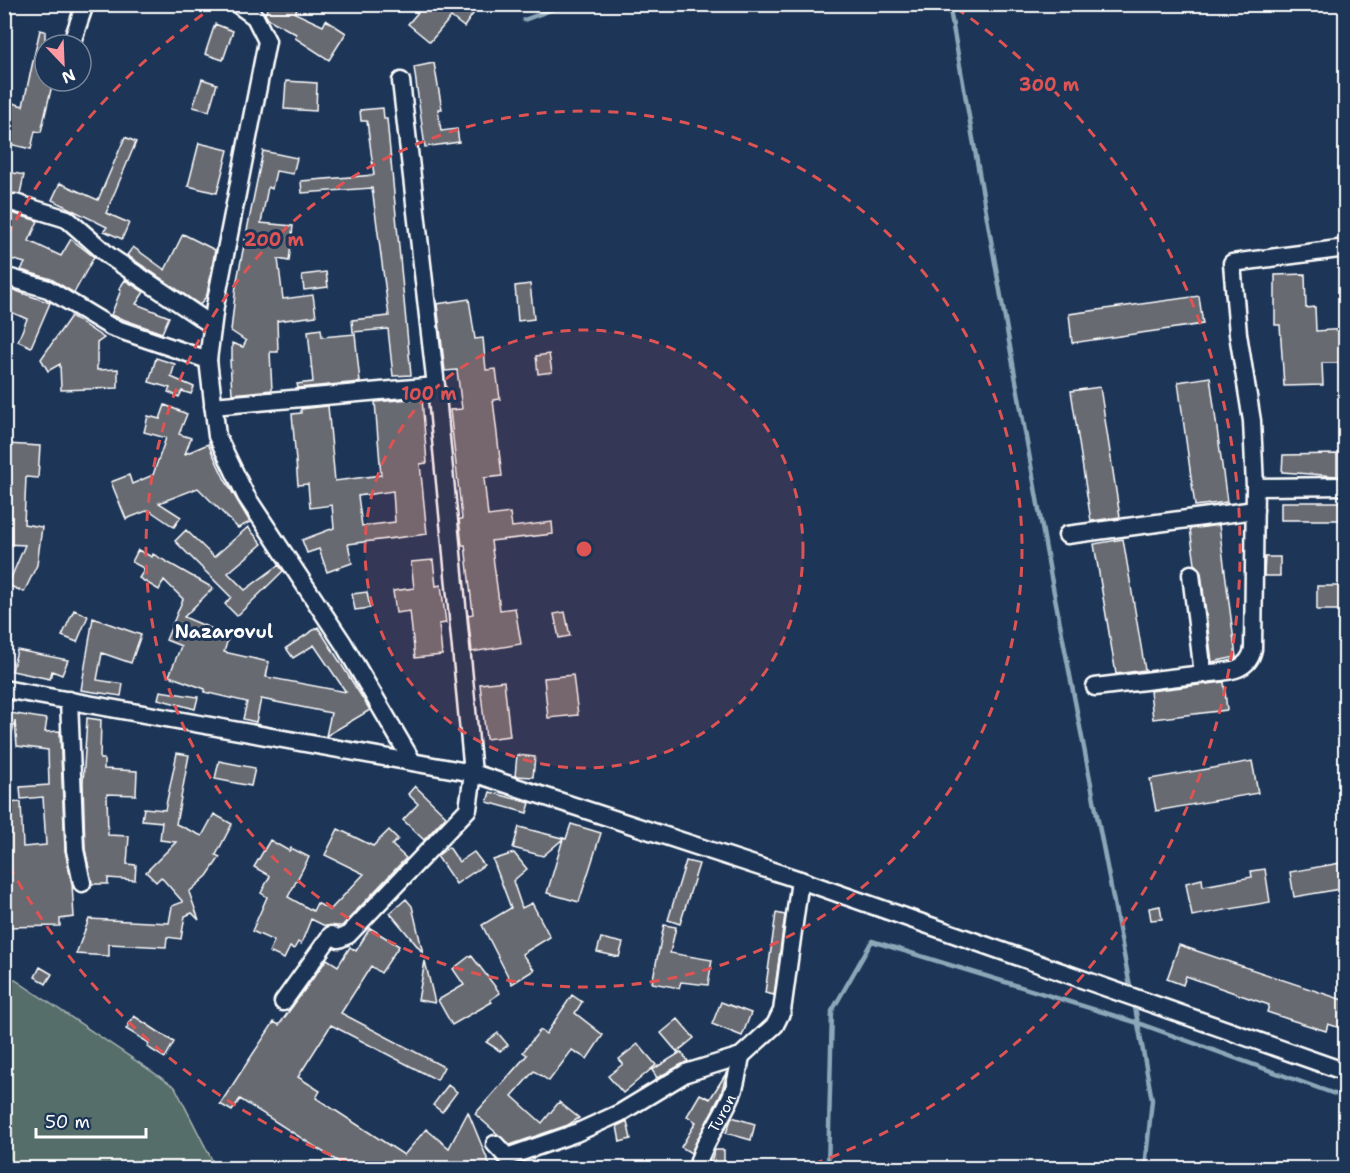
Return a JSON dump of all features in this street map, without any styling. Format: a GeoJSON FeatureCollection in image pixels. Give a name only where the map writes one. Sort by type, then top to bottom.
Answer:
{"type":"FeatureCollection","features":[{"type":"Feature","properties":{"kind":"street"},"geometry":{"type":"LineString","coordinates":[[75,33],[85,4]]}},
{"type":"Feature","properties":{"kind":"street"},"geometry":{"type":"LineString","coordinates":[[237,4],[255,17],[267,41],[208,360],[218,436],[246,496],[343,643],[412,761]]}},
{"type":"Feature","properties":{"kind":"street"},"geometry":{"type":"LineString","coordinates":[[283,1002],[331,935],[339,939],[348,935],[468,809],[473,773],[436,386],[401,81]]}},
{"type":"Feature","properties":{"kind":"street"},"geometry":{"type":"LineString","coordinates":[[15,204],[67,219],[109,256],[213,325]]}},
{"type":"Feature","properties":{"kind":"street"},"geometry":{"type":"LineString","coordinates":[[1095,687],[1244,667],[1251,659],[1255,510],[1252,421],[1238,334],[1232,263],[1346,248]]}},
{"type":"Feature","properties":{"kind":"street"},"geometry":{"type":"LineString","coordinates":[[4,276],[48,289],[111,327],[208,360]]}},
{"type":"Feature","properties":{"kind":"street"},"geometry":{"type":"LineString","coordinates":[[213,406],[436,386]]}},
{"type":"Feature","properties":{"kind":"street"},"geometry":{"type":"LineString","coordinates":[[1255,487],[1346,486]]}},
{"type":"Feature","properties":{"kind":"street"},"geometry":{"type":"LineString","coordinates":[[1067,535],[1255,510]]}},
{"type":"Feature","properties":{"kind":"street"},"geometry":{"type":"LineString","coordinates":[[1191,574],[1203,674]]}},
{"type":"Feature","properties":{"kind":"street"},"geometry":{"type":"LineString","coordinates":[[4,689],[473,773],[800,880],[1346,1072]]}},
{"type":"Feature","properties":{"kind":"street"},"geometry":{"type":"LineString","coordinates":[[69,700],[75,850],[82,883]]}},
{"type":"Feature","properties":{"kind":"street"},"geometry":{"type":"LineString","coordinates":[[495,1144],[507,1156],[533,1150],[620,1113],[686,1073],[741,1056],[775,1025],[782,1011],[800,880]]}},
{"type":"Feature","properties":{"kind":"street","name":"Turon"},"geometry":{"type":"LineString","coordinates":[[698,1168],[701,1151],[715,1131],[734,1089],[741,1056]]}},
{"type":"Feature","properties":{"kind":"green space"},"geometry":{"type":"Polygon","coordinates":[[[5,973],[175,1087],[216,1168],[5,1168],[5,973]]]}},
{"type":"Feature","properties":{"kind":"building"},"geometry":{"type":"Polygon","coordinates":[[[270,4],[300,4],[295,13],[323,26],[326,20],[346,33],[329,60],[295,38],[296,34],[268,19],[265,14],[270,4]]]}},
{"type":"Feature","properties":{"kind":"building"},"geometry":{"type":"Polygon","coordinates":[[[425,4],[480,4],[464,27],[451,17],[430,42],[408,24],[425,4]]]}},
{"type":"Feature","properties":{"kind":"building"},"geometry":{"type":"Polygon","coordinates":[[[215,24],[233,31],[223,60],[205,54],[215,24]]]}},
{"type":"Feature","properties":{"kind":"building"},"geometry":{"type":"Polygon","coordinates":[[[33,61],[33,93],[50,93],[41,132],[35,131],[31,149],[5,143],[13,103],[23,106],[33,61]]]}},
{"type":"Feature","properties":{"kind":"building"},"geometry":{"type":"Polygon","coordinates":[[[434,63],[442,109],[438,109],[441,131],[457,129],[459,142],[425,147],[414,67],[434,63]]]}},
{"type":"Feature","properties":{"kind":"building"},"geometry":{"type":"Polygon","coordinates":[[[202,79],[217,84],[209,111],[193,107],[202,79]]]}},
{"type":"Feature","properties":{"kind":"building"},"geometry":{"type":"Polygon","coordinates":[[[286,81],[317,83],[316,111],[284,109],[286,81]]]}},
{"type":"Feature","properties":{"kind":"building"},"geometry":{"type":"Polygon","coordinates":[[[383,108],[384,119],[387,119],[411,375],[393,376],[388,329],[353,332],[352,320],[389,316],[372,188],[302,193],[301,181],[374,175],[367,121],[361,121],[360,110],[383,108]]]}},
{"type":"Feature","properties":{"kind":"building"},"geometry":{"type":"Polygon","coordinates":[[[125,137],[136,142],[106,213],[129,223],[122,239],[104,231],[107,227],[52,200],[60,183],[98,200],[125,137]]]}},
{"type":"Feature","properties":{"kind":"building"},"geometry":{"type":"Polygon","coordinates":[[[199,143],[228,150],[217,193],[188,186],[199,143]]]}},
{"type":"Feature","properties":{"kind":"building"},"geometry":{"type":"Polygon","coordinates":[[[263,151],[297,158],[293,174],[276,171],[272,189],[268,187],[261,223],[293,226],[289,261],[278,259],[283,299],[313,295],[316,316],[277,321],[278,352],[270,352],[272,390],[232,394],[230,360],[232,360],[232,343],[243,347],[246,341],[231,331],[236,285],[263,151]]]}},
{"type":"Feature","properties":{"kind":"building"},"geometry":{"type":"Polygon","coordinates":[[[4,171],[24,175],[20,194],[4,193],[4,171]]]}},
{"type":"Feature","properties":{"kind":"building"},"geometry":{"type":"Polygon","coordinates":[[[6,208],[12,213],[38,221],[29,241],[61,256],[71,239],[94,257],[74,293],[51,279],[21,270],[25,263],[4,257],[6,208]]]}},
{"type":"Feature","properties":{"kind":"building"},"geometry":{"type":"Polygon","coordinates":[[[183,234],[215,250],[207,295],[200,305],[127,255],[133,247],[165,270],[183,234]]]}},
{"type":"Feature","properties":{"kind":"building"},"geometry":{"type":"Polygon","coordinates":[[[326,272],[328,287],[304,290],[302,275],[326,272]]]}},
{"type":"Feature","properties":{"kind":"building"},"geometry":{"type":"Polygon","coordinates":[[[1305,274],[1306,308],[1315,307],[1316,331],[1346,329],[1346,363],[1322,363],[1323,385],[1284,386],[1280,325],[1275,325],[1275,275],[1305,274]]]}},
{"type":"Feature","properties":{"kind":"building"},"geometry":{"type":"Polygon","coordinates":[[[125,280],[144,292],[136,304],[169,317],[162,333],[111,315],[121,290],[119,289],[125,280]]]}},
{"type":"Feature","properties":{"kind":"building"},"geometry":{"type":"Polygon","coordinates":[[[530,284],[534,319],[518,321],[515,286],[530,284]]]}},
{"type":"Feature","properties":{"kind":"building"},"geometry":{"type":"Polygon","coordinates":[[[11,289],[50,303],[31,347],[18,341],[27,319],[4,309],[11,289]]]}},
{"type":"Feature","properties":{"kind":"building"},"geometry":{"type":"Polygon","coordinates":[[[1199,296],[1203,324],[1072,343],[1069,314],[1199,296]]]}},
{"type":"Feature","properties":{"kind":"building"},"geometry":{"type":"Polygon","coordinates":[[[469,299],[475,339],[483,338],[486,370],[496,369],[500,399],[493,400],[502,476],[484,478],[488,516],[510,513],[512,527],[552,522],[553,534],[491,541],[500,610],[515,608],[521,644],[472,652],[468,615],[473,614],[465,545],[462,545],[459,519],[462,519],[450,410],[462,409],[457,370],[445,371],[437,304],[469,299]]]}},
{"type":"Feature","properties":{"kind":"building"},"geometry":{"type":"Polygon","coordinates":[[[71,316],[104,338],[97,343],[97,370],[118,369],[118,388],[61,390],[60,364],[48,371],[41,359],[71,316]]]}},
{"type":"Feature","properties":{"kind":"building"},"geometry":{"type":"Polygon","coordinates":[[[321,329],[322,337],[355,334],[360,382],[298,388],[297,384],[313,382],[308,331],[321,329]]]}},
{"type":"Feature","properties":{"kind":"building"},"geometry":{"type":"Polygon","coordinates":[[[549,354],[552,372],[538,374],[536,356],[549,354]]]}},
{"type":"Feature","properties":{"kind":"building"},"geometry":{"type":"Polygon","coordinates":[[[156,358],[175,364],[171,377],[194,387],[191,394],[182,391],[179,397],[168,392],[170,388],[149,382],[156,358]]]}},
{"type":"Feature","properties":{"kind":"building"},"geometry":{"type":"Polygon","coordinates":[[[1210,377],[1227,502],[1195,506],[1178,382],[1210,377]]]}},
{"type":"Feature","properties":{"kind":"building"},"geometry":{"type":"Polygon","coordinates":[[[1100,387],[1120,517],[1091,521],[1071,391],[1100,387]]]}},
{"type":"Feature","properties":{"kind":"building"},"geometry":{"type":"Polygon","coordinates":[[[422,398],[427,463],[420,464],[427,534],[348,544],[352,563],[327,572],[319,549],[307,553],[302,540],[334,528],[332,505],[310,508],[308,484],[298,485],[292,414],[301,413],[301,409],[328,406],[335,481],[381,475],[375,402],[422,398]],[[393,491],[358,496],[362,526],[395,522],[393,491]]]}},
{"type":"Feature","properties":{"kind":"building"},"geometry":{"type":"Polygon","coordinates":[[[165,405],[187,414],[179,434],[191,438],[185,454],[208,444],[225,480],[250,522],[238,528],[198,488],[159,503],[181,517],[174,527],[149,510],[126,519],[111,482],[129,475],[132,484],[153,475],[166,438],[144,432],[148,416],[160,419],[165,405]]]}},
{"type":"Feature","properties":{"kind":"building"},"geometry":{"type":"Polygon","coordinates":[[[7,444],[40,446],[38,478],[26,477],[24,524],[42,527],[37,565],[24,592],[8,585],[25,545],[4,544],[7,444]]]}},
{"type":"Feature","properties":{"kind":"building"},"geometry":{"type":"Polygon","coordinates":[[[1337,454],[1337,476],[1282,472],[1283,455],[1337,454]]]}},
{"type":"Feature","properties":{"kind":"building"},"geometry":{"type":"Polygon","coordinates":[[[1281,502],[1346,502],[1346,520],[1281,520],[1281,502]]]}},
{"type":"Feature","properties":{"kind":"building"},"geometry":{"type":"Polygon","coordinates":[[[1219,525],[1236,657],[1212,662],[1201,573],[1195,564],[1190,529],[1219,525]]]}},
{"type":"Feature","properties":{"kind":"building"},"geometry":{"type":"Polygon","coordinates":[[[248,527],[262,544],[228,573],[245,590],[279,565],[283,571],[237,616],[225,604],[231,597],[175,541],[186,530],[214,557],[248,527]]]}},
{"type":"Feature","properties":{"kind":"building"},"geometry":{"type":"Polygon","coordinates":[[[1123,539],[1145,670],[1116,674],[1094,544],[1123,539]]]}},
{"type":"Feature","properties":{"kind":"building"},"geometry":{"type":"Polygon","coordinates":[[[138,550],[152,557],[153,554],[213,588],[184,617],[229,636],[224,652],[269,662],[266,677],[346,692],[314,645],[293,658],[286,648],[318,627],[370,710],[326,736],[331,713],[261,699],[256,722],[243,719],[247,702],[204,692],[205,689],[169,676],[181,646],[166,640],[183,599],[164,580],[159,590],[139,578],[145,569],[132,562],[138,550]]]}},
{"type":"Feature","properties":{"kind":"building"},"geometry":{"type":"Polygon","coordinates":[[[1265,557],[1280,557],[1280,576],[1264,576],[1265,557]]]}},
{"type":"Feature","properties":{"kind":"building"},"geometry":{"type":"Polygon","coordinates":[[[433,560],[436,586],[441,585],[446,623],[439,624],[442,655],[415,658],[410,611],[396,613],[393,591],[414,588],[411,562],[433,560]]]}},
{"type":"Feature","properties":{"kind":"building"},"geometry":{"type":"Polygon","coordinates":[[[1317,586],[1346,586],[1346,610],[1317,610],[1317,586]]]}},
{"type":"Feature","properties":{"kind":"building"},"geometry":{"type":"Polygon","coordinates":[[[367,592],[370,608],[355,610],[352,594],[367,592]]]}},
{"type":"Feature","properties":{"kind":"building"},"geometry":{"type":"Polygon","coordinates":[[[74,610],[88,616],[77,642],[62,636],[74,610]]]}},
{"type":"Feature","properties":{"kind":"building"},"geometry":{"type":"Polygon","coordinates":[[[565,612],[570,636],[559,638],[554,614],[565,612]]]}},
{"type":"Feature","properties":{"kind":"building"},"geometry":{"type":"Polygon","coordinates":[[[93,618],[141,635],[131,663],[102,653],[97,680],[123,684],[121,696],[81,690],[93,618]]]}},
{"type":"Feature","properties":{"kind":"building"},"geometry":{"type":"Polygon","coordinates":[[[17,650],[68,660],[62,675],[52,671],[50,679],[12,671],[17,650]]]}},
{"type":"Feature","properties":{"kind":"building"},"geometry":{"type":"Polygon","coordinates":[[[573,675],[578,715],[548,718],[544,678],[573,675]]]}},
{"type":"Feature","properties":{"kind":"building"},"geometry":{"type":"Polygon","coordinates":[[[504,681],[510,736],[486,739],[480,684],[504,681]]]}},
{"type":"Feature","properties":{"kind":"building"},"geometry":{"type":"Polygon","coordinates":[[[1224,682],[1227,710],[1153,719],[1150,691],[1224,682]]]}},
{"type":"Feature","properties":{"kind":"building"},"geometry":{"type":"Polygon","coordinates":[[[160,691],[198,697],[195,709],[158,699],[160,691]]]}},
{"type":"Feature","properties":{"kind":"building"},"geometry":{"type":"Polygon","coordinates":[[[4,712],[47,719],[45,732],[60,731],[65,850],[72,884],[74,917],[60,919],[60,926],[4,927],[4,803],[21,802],[23,847],[46,845],[43,797],[21,799],[20,787],[49,785],[48,750],[17,746],[15,721],[8,747],[4,747],[4,712]]]}},
{"type":"Feature","properties":{"kind":"building"},"geometry":{"type":"Polygon","coordinates":[[[87,718],[101,720],[100,759],[104,759],[104,769],[137,771],[136,795],[107,794],[108,835],[129,836],[127,864],[136,865],[135,880],[108,878],[108,884],[92,884],[85,849],[83,783],[87,718]]]}},
{"type":"Feature","properties":{"kind":"building"},"geometry":{"type":"Polygon","coordinates":[[[177,753],[189,755],[176,824],[202,836],[214,814],[232,824],[216,855],[220,857],[207,876],[189,892],[199,920],[192,913],[185,916],[181,939],[167,937],[166,947],[109,944],[109,956],[76,954],[89,919],[169,923],[172,906],[183,902],[161,877],[156,882],[146,872],[176,842],[160,840],[162,822],[142,820],[144,808],[165,810],[177,753]]]}},
{"type":"Feature","properties":{"kind":"building"},"geometry":{"type":"Polygon","coordinates":[[[517,755],[535,757],[533,777],[515,776],[517,755]]]}},
{"type":"Feature","properties":{"kind":"building"},"geometry":{"type":"Polygon","coordinates":[[[219,761],[255,768],[251,786],[215,779],[219,761]]]}},
{"type":"Feature","properties":{"kind":"building"},"geometry":{"type":"Polygon","coordinates":[[[1252,761],[1258,793],[1156,811],[1150,779],[1252,761]]]}},
{"type":"Feature","properties":{"kind":"building"},"geometry":{"type":"Polygon","coordinates":[[[415,786],[446,816],[424,840],[403,820],[418,804],[408,794],[415,786]]]}},
{"type":"Feature","properties":{"kind":"building"},"geometry":{"type":"Polygon","coordinates":[[[490,792],[530,803],[527,813],[487,802],[490,792]]]}},
{"type":"Feature","properties":{"kind":"building"},"geometry":{"type":"Polygon","coordinates":[[[571,824],[601,833],[579,902],[547,893],[563,839],[543,856],[513,848],[519,827],[566,839],[571,824]]]}},
{"type":"Feature","properties":{"kind":"building"},"geometry":{"type":"Polygon","coordinates":[[[338,829],[373,846],[389,830],[398,839],[392,845],[406,858],[342,926],[325,926],[311,919],[301,944],[298,942],[294,949],[290,947],[284,959],[269,952],[274,941],[252,931],[267,897],[261,893],[270,876],[254,867],[270,840],[289,851],[291,848],[309,857],[288,897],[313,911],[317,903],[330,910],[364,874],[325,855],[338,829]]]}},
{"type":"Feature","properties":{"kind":"building"},"geometry":{"type":"Polygon","coordinates":[[[449,847],[459,862],[474,852],[484,865],[456,884],[437,856],[449,847]]]}},
{"type":"Feature","properties":{"kind":"building"},"geometry":{"type":"Polygon","coordinates":[[[514,853],[527,869],[513,881],[522,908],[532,903],[550,937],[522,954],[534,970],[512,984],[482,925],[511,908],[493,860],[514,853]]]}},
{"type":"Feature","properties":{"kind":"building"},"geometry":{"type":"Polygon","coordinates":[[[686,861],[699,864],[680,924],[668,920],[686,861]]]}},
{"type":"Feature","properties":{"kind":"building"},"geometry":{"type":"Polygon","coordinates":[[[1346,862],[1346,888],[1294,897],[1290,872],[1346,862]]]}},
{"type":"Feature","properties":{"kind":"building"},"geometry":{"type":"Polygon","coordinates":[[[1265,869],[1270,902],[1192,916],[1186,883],[1202,879],[1203,886],[1252,877],[1251,871],[1265,869]]]}},
{"type":"Feature","properties":{"kind":"building"},"geometry":{"type":"Polygon","coordinates":[[[406,899],[412,906],[423,953],[390,913],[406,899]]]}},
{"type":"Feature","properties":{"kind":"building"},"geometry":{"type":"Polygon","coordinates":[[[1160,906],[1162,919],[1151,920],[1149,908],[1160,906]]]}},
{"type":"Feature","properties":{"kind":"building"},"geometry":{"type":"Polygon","coordinates":[[[776,913],[785,915],[774,995],[765,993],[776,913]]]}},
{"type":"Feature","properties":{"kind":"building"},"geometry":{"type":"Polygon","coordinates":[[[664,925],[676,927],[670,953],[712,960],[708,985],[681,982],[679,988],[652,983],[664,925]]]}},
{"type":"Feature","properties":{"kind":"building"},"geometry":{"type":"Polygon","coordinates":[[[370,928],[399,946],[381,973],[371,966],[341,1013],[444,1067],[437,1080],[331,1025],[298,1077],[320,1091],[316,1098],[404,1155],[426,1129],[449,1148],[468,1112],[491,1168],[348,1168],[240,1099],[232,1111],[220,1104],[274,1022],[279,1025],[327,959],[338,966],[350,947],[356,951],[370,928]]]}},
{"type":"Feature","properties":{"kind":"building"},"geometry":{"type":"Polygon","coordinates":[[[601,938],[623,943],[619,957],[597,952],[601,938]]]}},
{"type":"Feature","properties":{"kind":"building"},"geometry":{"type":"Polygon","coordinates":[[[1179,945],[1346,1001],[1346,1030],[1328,1024],[1326,1031],[1267,1012],[1269,1005],[1186,976],[1183,985],[1167,979],[1179,945]]]}},
{"type":"Feature","properties":{"kind":"building"},"geometry":{"type":"Polygon","coordinates":[[[471,955],[500,993],[490,1000],[492,1002],[452,1025],[438,1000],[464,985],[453,969],[471,955]]]}},
{"type":"Feature","properties":{"kind":"building"},"geometry":{"type":"Polygon","coordinates":[[[425,961],[435,1003],[418,1000],[425,961]]]}},
{"type":"Feature","properties":{"kind":"building"},"geometry":{"type":"Polygon","coordinates":[[[40,967],[52,974],[46,984],[35,977],[40,967]]]}},
{"type":"Feature","properties":{"kind":"building"},"geometry":{"type":"Polygon","coordinates":[[[572,995],[582,1002],[575,1013],[603,1035],[587,1059],[572,1050],[549,1081],[534,1071],[512,1096],[542,1123],[559,1102],[579,1118],[568,1125],[510,1145],[475,1114],[527,1055],[523,1052],[540,1030],[546,1034],[572,995]]]}},
{"type":"Feature","properties":{"kind":"building"},"geometry":{"type":"Polygon","coordinates":[[[721,1002],[751,1013],[742,1036],[712,1024],[721,1002]]]}},
{"type":"Feature","properties":{"kind":"building"},"geometry":{"type":"Polygon","coordinates":[[[134,1016],[174,1042],[165,1058],[147,1047],[149,1043],[126,1029],[134,1016]]]}},
{"type":"Feature","properties":{"kind":"building"},"geometry":{"type":"Polygon","coordinates":[[[678,1019],[694,1038],[677,1052],[661,1033],[678,1019]]]}},
{"type":"Feature","properties":{"kind":"building"},"geometry":{"type":"Polygon","coordinates":[[[498,1033],[508,1045],[500,1051],[486,1042],[498,1033]]]}},
{"type":"Feature","properties":{"kind":"building"},"geometry":{"type":"Polygon","coordinates":[[[638,1044],[656,1065],[623,1093],[608,1076],[623,1064],[619,1059],[638,1044]]]}},
{"type":"Feature","properties":{"kind":"building"},"geometry":{"type":"Polygon","coordinates":[[[681,1052],[688,1061],[657,1078],[652,1070],[681,1052]]]}},
{"type":"Feature","properties":{"kind":"building"},"geometry":{"type":"Polygon","coordinates":[[[727,1072],[721,1094],[691,1153],[681,1147],[696,1122],[687,1116],[700,1094],[710,1099],[727,1072]]]}},
{"type":"Feature","properties":{"kind":"building"},"geometry":{"type":"Polygon","coordinates":[[[448,1085],[457,1092],[442,1112],[433,1105],[448,1085]]]}},
{"type":"Feature","properties":{"kind":"building"},"geometry":{"type":"Polygon","coordinates":[[[732,1117],[755,1124],[751,1140],[726,1133],[732,1117]]]}},
{"type":"Feature","properties":{"kind":"building"},"geometry":{"type":"Polygon","coordinates":[[[627,1121],[631,1139],[620,1142],[617,1126],[627,1121]]]}},
{"type":"Feature","properties":{"kind":"building"},"geometry":{"type":"Polygon","coordinates":[[[715,1150],[724,1150],[724,1168],[709,1168],[715,1150]]]}},
{"type":"Feature","properties":{"kind":"waterway"},"geometry":{"type":"LineString","coordinates":[[524,20],[567,4]]}},
{"type":"Feature","properties":{"kind":"waterway"},"geometry":{"type":"LineString","coordinates":[[949,4],[1050,572],[1131,991]]}},
{"type":"Feature","properties":{"kind":"waterway"},"geometry":{"type":"LineString","coordinates":[[828,1168],[832,1011],[872,941],[1138,1023],[1346,1098]]}},
{"type":"Feature","properties":{"kind":"waterway"},"geometry":{"type":"LineString","coordinates":[[1134,1002],[1152,1100],[1145,1168]]}},
{"type":"Feature","properties":{"kind":"district","name":"Nazarovul"},"geometry":{"type":"Point","coordinates":[224,632]}}]}
